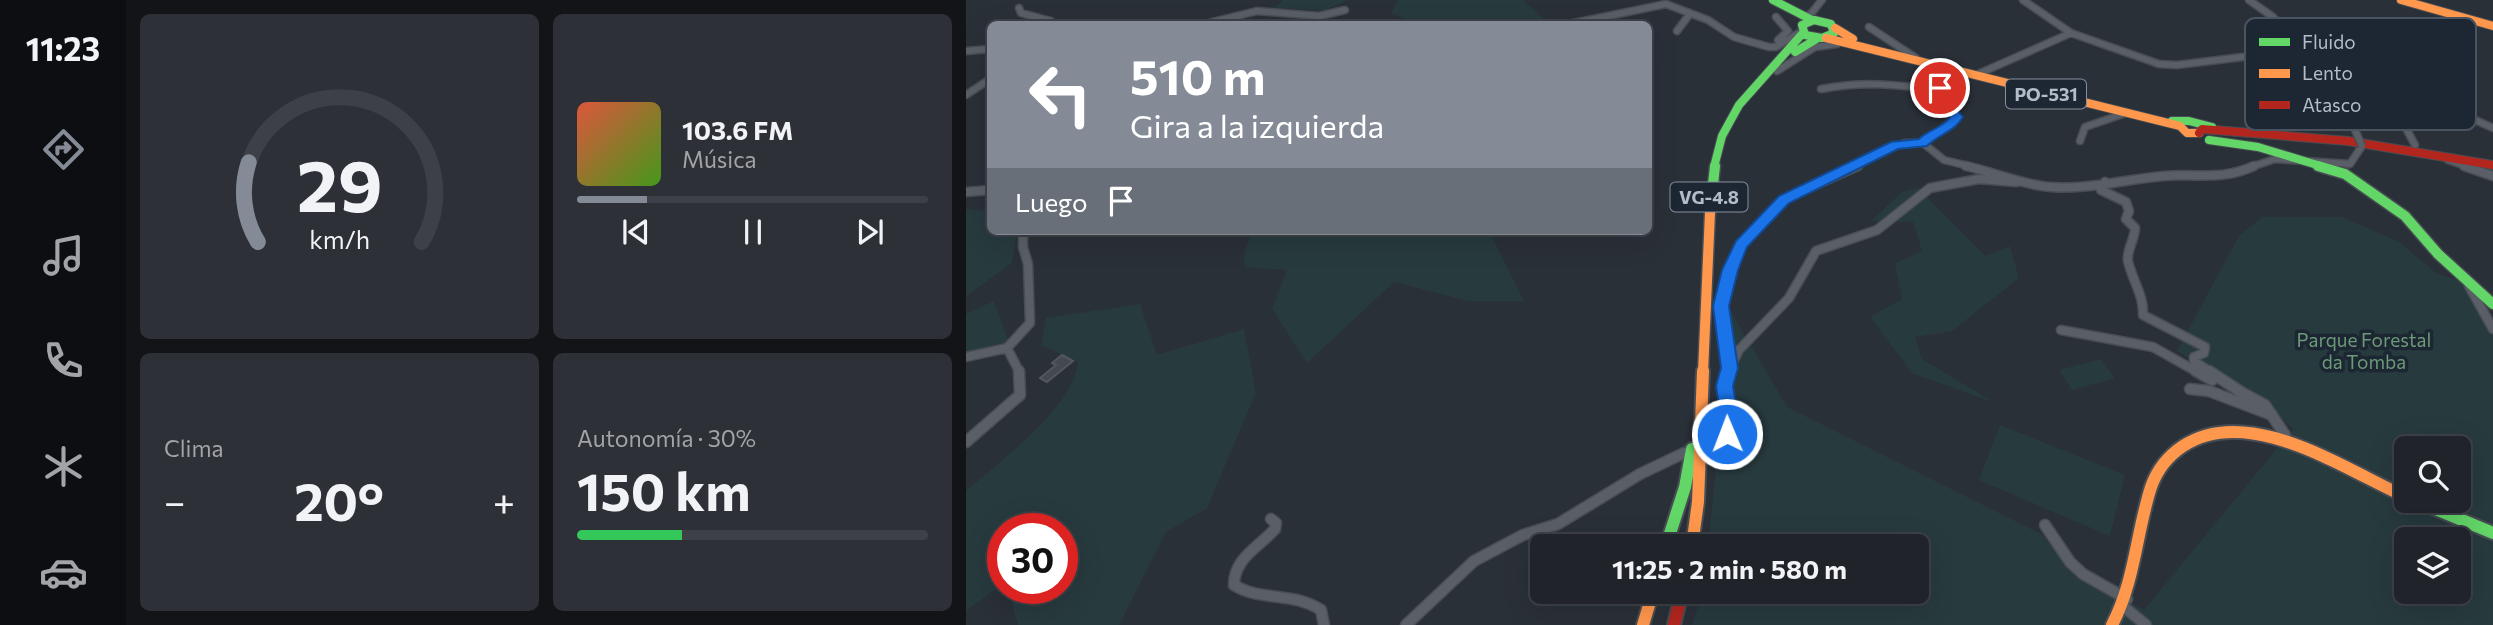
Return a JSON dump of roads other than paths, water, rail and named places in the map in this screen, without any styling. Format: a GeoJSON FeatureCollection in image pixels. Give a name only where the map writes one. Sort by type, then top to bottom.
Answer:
{"type":"FeatureCollection","features":[{"type":"Feature","properties":{"kind":"main road","name":"PO-531"},"geometry":{"type":"LineString","coordinates":[[1771,0],[1798,20],[1835,28],[1852,39],[2193,130]]}},
{"type":"Feature","properties":{"kind":"main road"},"geometry":{"type":"LineString","coordinates":[[2401,0],[2470,18]]}},
{"type":"Feature","properties":{"kind":"main road"},"geometry":{"type":"LineString","coordinates":[[2415,0],[2474,18]]}},
{"type":"Feature","properties":{"kind":"main road"},"geometry":{"type":"LineString","coordinates":[[2476,19],[2493,24]]}},
{"type":"Feature","properties":{"kind":"main road"},"geometry":{"type":"LineString","coordinates":[[2476,20],[2493,24]]}},
{"type":"Feature","properties":{"kind":"main road","name":"PO-531"},"geometry":{"type":"LineString","coordinates":[[1807,24],[1822,38],[1857,44],[2193,130],[2356,140],[2417,147],[2493,163]]}},
{"type":"Feature","properties":{"kind":"main road","name":"VG-4.8"},"geometry":{"type":"LineString","coordinates":[[1694,534],[1699,502],[1709,197],[1717,145],[1740,102],[1807,24]]}},
{"type":"Feature","properties":{"kind":"main road"},"geometry":{"type":"LineString","coordinates":[[1822,38],[1832,35],[1835,28]]}},
{"type":"Feature","properties":{"kind":"main road","name":"VG-4.8"},"geometry":{"type":"LineString","coordinates":[[1758,81],[1805,45],[1822,38]]}},
{"type":"Feature","properties":{"kind":"main road"},"geometry":{"type":"LineString","coordinates":[[2193,130],[2345,174],[2398,210],[2438,254],[2493,304]]}},
{"type":"Feature","properties":{"kind":"main road"},"geometry":{"type":"LineString","coordinates":[[1670,534],[1690,464],[1697,354],[1704,326]]}},
{"type":"Feature","properties":{"kind":"main road"},"geometry":{"type":"LineString","coordinates":[[2112,625],[2126,603],[2135,576],[2152,484],[2160,467],[2189,441],[2207,433],[2227,429],[2262,434],[2394,492]]}},
{"type":"Feature","properties":{"kind":"main road"},"geometry":{"type":"LineString","coordinates":[[2445,513],[2493,533]]}},
{"type":"Feature","properties":{"kind":"main road"},"geometry":{"type":"LineString","coordinates":[[1643,625],[1649,604]]}},
{"type":"Feature","properties":{"kind":"main road"},"geometry":{"type":"LineString","coordinates":[[1674,625],[1679,604]]}},
{"type":"Feature","properties":{"kind":"street"},"geometry":{"type":"LineString","coordinates":[[1580,21],[1664,2],[1689,15],[1708,20],[1734,37],[1766,47],[1776,47],[1807,24],[1822,0]]}},
{"type":"Feature","properties":{"kind":"street"},"geometry":{"type":"LineString","coordinates":[[2023,0],[2071,33],[2160,64],[2176,65],[2245,57]]}},
{"type":"Feature","properties":{"kind":"street"},"geometry":{"type":"LineString","coordinates":[[2249,0],[2273,18]]}},
{"type":"Feature","properties":{"kind":"street"},"geometry":{"type":"LineString","coordinates":[[1019,8],[1021,12],[1051,21]]}},
{"type":"Feature","properties":{"kind":"street"},"geometry":{"type":"LineString","coordinates":[[1217,21],[1257,11],[1319,16],[1345,10]]}},
{"type":"Feature","properties":{"kind":"street"},"geometry":{"type":"LineString","coordinates":[[1677,30],[1689,15]]}},
{"type":"Feature","properties":{"kind":"street"},"geometry":{"type":"LineString","coordinates":[[1766,47],[1788,31],[1776,17]]}},
{"type":"Feature","properties":{"kind":"street"},"geometry":{"type":"LineString","coordinates":[[1869,27],[1902,51]]}},
{"type":"Feature","properties":{"kind":"street"},"geometry":{"type":"LineString","coordinates":[[1982,74],[2071,33]]}},
{"type":"Feature","properties":{"kind":"street"},"geometry":{"type":"LineString","coordinates":[[1777,71],[1821,44],[1857,44]]}},
{"type":"Feature","properties":{"kind":"street"},"geometry":{"type":"LineString","coordinates":[[966,51],[987,49]]}},
{"type":"Feature","properties":{"kind":"street"},"geometry":{"type":"LineString","coordinates":[[1938,91],[1958,72]]}},
{"type":"Feature","properties":{"kind":"street"},"geometry":{"type":"LineString","coordinates":[[966,95],[987,81]]}},
{"type":"Feature","properties":{"kind":"street"},"geometry":{"type":"LineString","coordinates":[[1821,89],[1850,82],[1878,82],[1938,91],[1957,117],[1951,125],[1932,134],[1923,143]]}},
{"type":"Feature","properties":{"kind":"street"},"geometry":{"type":"LineString","coordinates":[[2080,141],[2085,127],[2123,114]]}},
{"type":"Feature","properties":{"kind":"street"},"geometry":{"type":"LineString","coordinates":[[2476,120],[2493,128]]}},
{"type":"Feature","properties":{"kind":"street"},"geometry":{"type":"LineString","coordinates":[[1717,440],[1727,434],[1731,427],[1724,386],[1729,368],[1753,332],[1788,300],[1810,258],[1816,251],[1877,230],[1930,188],[1979,179],[2050,187],[2137,181],[2164,176],[2219,177],[2239,173],[2268,160],[2350,164],[2362,146],[2355,130]]}},
{"type":"Feature","properties":{"kind":"street"},"geometry":{"type":"LineString","coordinates":[[2407,130],[2417,147],[2493,174]]}},
{"type":"Feature","properties":{"kind":"street"},"geometry":{"type":"LineString","coordinates":[[1729,368],[1721,306],[1730,270],[1741,244],[1784,199],[1905,143],[1923,143],[1944,160],[2009,175],[2026,183]]}},
{"type":"Feature","properties":{"kind":"street"},"geometry":{"type":"LineString","coordinates":[[2105,182],[2101,190],[2126,202],[2129,211],[2126,219],[2135,228],[2135,238],[2127,257],[2135,285],[2144,301],[2143,315],[2205,347],[2204,353],[2194,357],[2194,362],[2264,405],[2285,435],[2284,442]]}},
{"type":"Feature","properties":{"kind":"street"},"geometry":{"type":"LineString","coordinates":[[966,192],[987,190]]}},
{"type":"Feature","properties":{"kind":"street"},"geometry":{"type":"LineString","coordinates":[[966,356],[1007,348],[1030,323],[1028,264],[1023,235]]}},
{"type":"Feature","properties":{"kind":"street"},"geometry":{"type":"LineString","coordinates":[[2472,283],[2468,286],[2477,297],[2493,329]]}},
{"type":"Feature","properties":{"kind":"street"},"geometry":{"type":"LineString","coordinates":[[2061,330],[2153,347],[2202,375],[2241,392]]}},
{"type":"Feature","properties":{"kind":"street"},"geometry":{"type":"LineString","coordinates":[[966,442],[1020,395],[1020,373],[1007,348]]}},
{"type":"Feature","properties":{"kind":"street"},"geometry":{"type":"LineString","coordinates":[[2190,389],[2209,391],[2274,416]]}},
{"type":"Feature","properties":{"kind":"street"},"geometry":{"type":"LineString","coordinates":[[1406,625],[1474,561],[1523,535],[1558,524],[1640,474],[1684,453]]}},
{"type":"Feature","properties":{"kind":"street"},"geometry":{"type":"LineString","coordinates":[[1271,519],[1276,523],[1275,529],[1249,553],[1237,569],[1234,584],[1243,591],[1300,598],[1321,610],[1324,625]]}},
{"type":"Feature","properties":{"kind":"street"},"geometry":{"type":"LineString","coordinates":[[2045,525],[2070,562],[2126,603],[2146,625]]}},
{"type":"Feature","properties":{"kind":"park label","name":"Parque Forestal da Tomba"},"geometry":{"type":"Point","coordinates":[2364,350]}}]}
